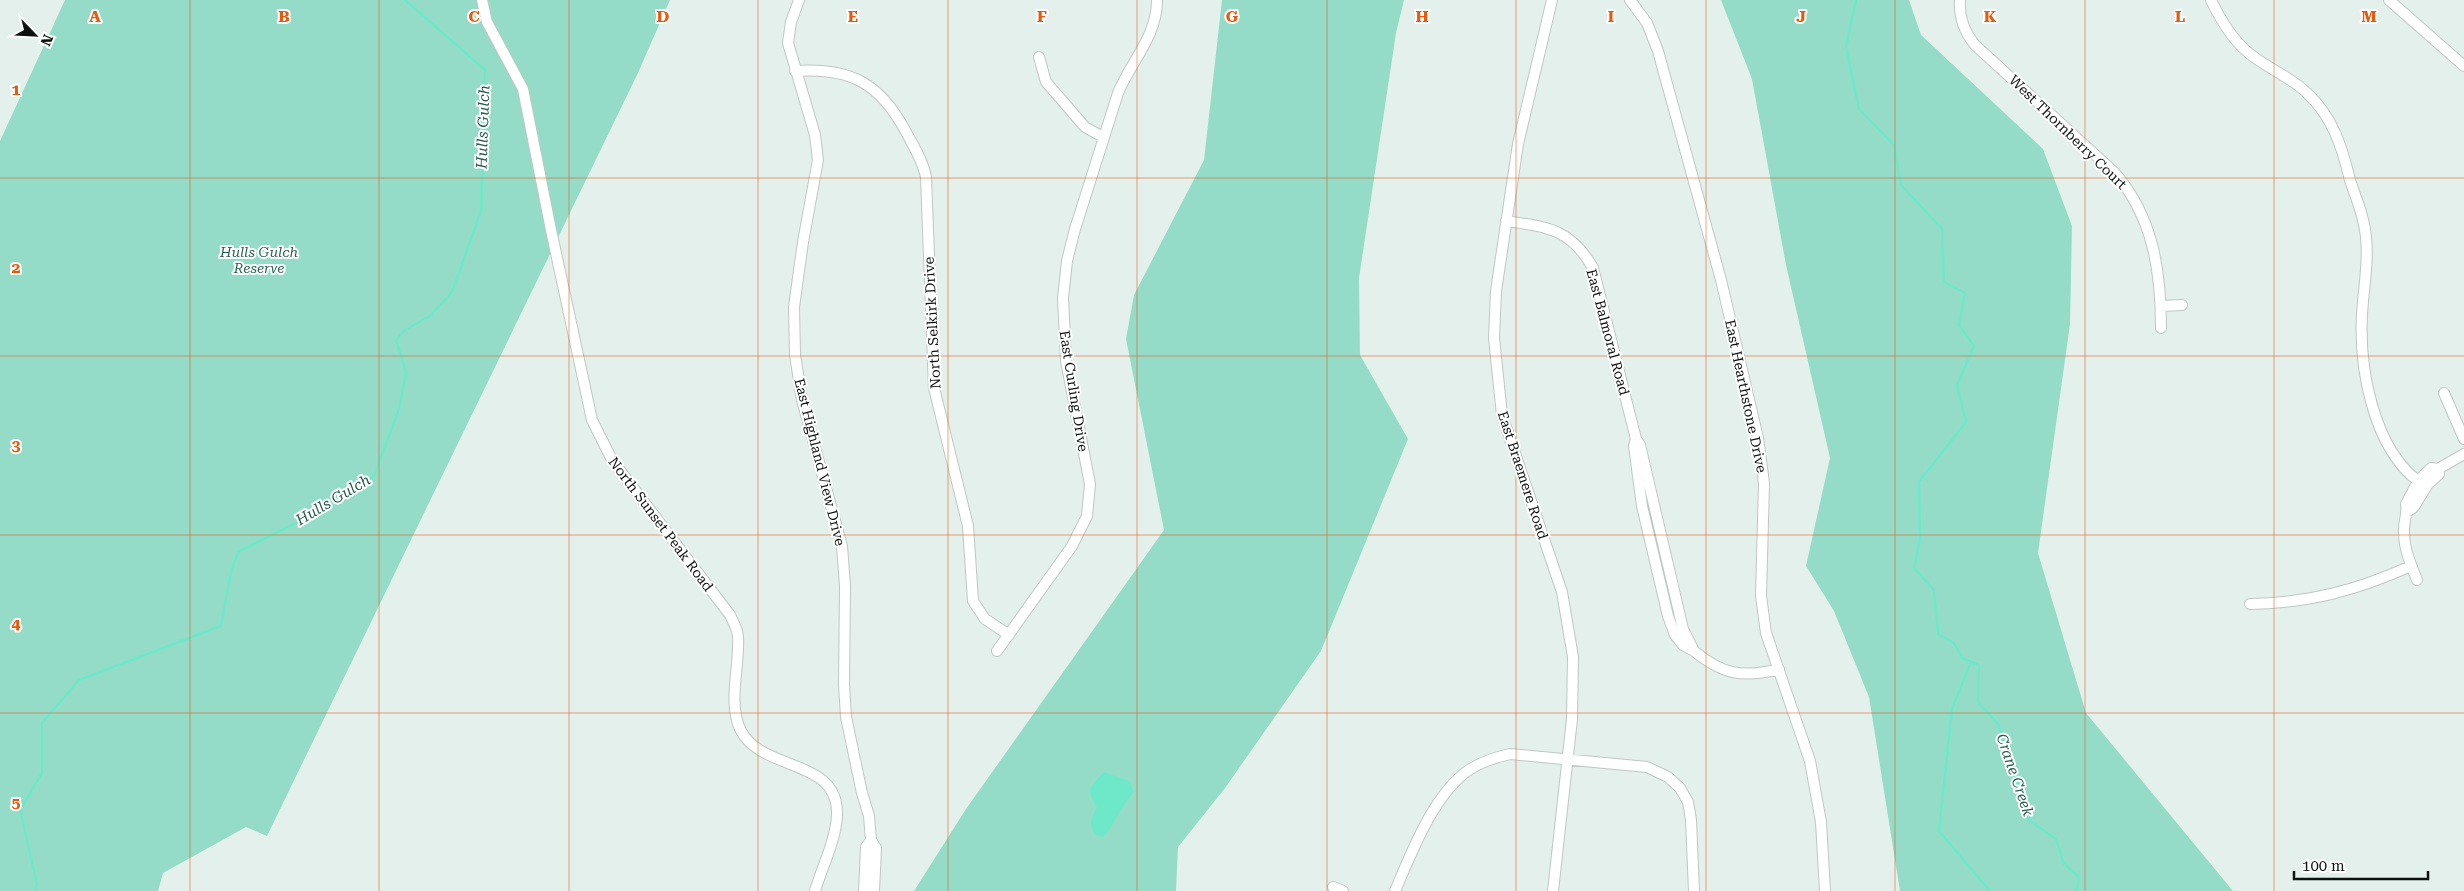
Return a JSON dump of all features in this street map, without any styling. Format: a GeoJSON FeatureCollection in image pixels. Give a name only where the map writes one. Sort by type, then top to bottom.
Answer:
{"type":"FeatureCollection","features":[{"type":"Feature","properties":{"kind":"street","name":"North Sunset Peak Road"},"geometry":{"type":"LineString","coordinates":[[482,0],[487,22],[523,89],[592,420],[612,460],[730,615],[738,635],[736,711],[741,730],[754,748],[774,759],[810,771],[823,779],[831,788],[837,814],[834,830],[814,891]]}},
{"type":"Feature","properties":{"kind":"street","name":"East Highland View Drive"},"geometry":{"type":"LineString","coordinates":[[798,0],[790,22],[788,43],[815,135],[818,160],[803,242],[794,307],[796,355],[802,400],[842,546],[845,586],[844,685],[846,717],[862,793],[869,816],[871,840],[876,848],[874,891]]}},
{"type":"Feature","properties":{"kind":"street","name":"East Curling Drive"},"geometry":{"type":"LineString","coordinates":[[997,652],[1072,546],[1087,516],[1090,484],[1066,361],[1063,298],[1067,261],[1104,137],[1124,78],[1152,32],[1157,0]]}},
{"type":"Feature","properties":{"kind":"street","name":"East Braemere Road"},"geometry":{"type":"LineString","coordinates":[[1552,0],[1518,144],[1496,292],[1494,338],[1496,372],[1502,415],[1562,592],[1573,657],[1574,691],[1553,891]]}},
{"type":"Feature","properties":{"kind":"street","name":"East Hearthstone Drive"},"geometry":{"type":"LineString","coordinates":[[1630,0],[1647,23],[1658,51],[1721,280],[1758,438],[1764,483],[1761,596],[1766,633],[1810,761],[1821,822],[1825,891]]}},
{"type":"Feature","properties":{"kind":"street","name":"West Thornberry Court"},"geometry":{"type":"LineString","coordinates":[[1960,0],[1959,11],[1962,24],[1975,44],[2115,173],[2129,191],[2151,235],[2156,258],[2161,306],[2161,328]]}},
{"type":"Feature","properties":{"kind":"street"},"geometry":{"type":"LineString","coordinates":[[2211,0],[2218,14],[2239,44],[2252,56],[2297,84],[2309,94],[2324,112],[2336,132],[2363,219],[2368,244],[2361,338],[2367,384],[2388,445],[2408,474],[2418,481]]}},
{"type":"Feature","properties":{"kind":"street"},"geometry":{"type":"LineString","coordinates":[[2389,0],[2464,66]]}},
{"type":"Feature","properties":{"kind":"street"},"geometry":{"type":"LineString","coordinates":[[1039,57],[1046,82],[1085,127],[1093,133],[1104,137]]}},
{"type":"Feature","properties":{"kind":"street","name":"North Selkirk Drive"},"geometry":{"type":"LineString","coordinates":[[795,71],[830,71],[859,79],[871,86],[888,102],[919,156],[926,177],[934,388],[968,526],[973,601],[985,619],[1009,635]]}},
{"type":"Feature","properties":{"kind":"street","name":"East Balmoral Road"},"geometry":{"type":"LineString","coordinates":[[1506,221],[1544,227],[1563,234],[1583,250],[1593,268],[1636,439],[1634,446],[1642,506],[1668,616],[1675,635],[1683,646],[1694,651],[1720,670],[1740,675],[1759,674],[1779,669]]}},
{"type":"Feature","properties":{"kind":"street"},"geometry":{"type":"LineString","coordinates":[[2161,306],[2182,305]]}},
{"type":"Feature","properties":{"kind":"street"},"geometry":{"type":"LineString","coordinates":[[2444,393],[2464,439]]}},
{"type":"Feature","properties":{"kind":"street"},"geometry":{"type":"LineString","coordinates":[[2417,580],[2411,566],[2404,531],[2408,512],[2406,504],[2418,481],[2431,468],[2438,469],[2464,454]]}},
{"type":"Feature","properties":{"kind":"street"},"geometry":{"type":"LineString","coordinates":[[2408,512],[2414,507],[2428,484],[2438,474],[2438,469]]}},
{"type":"Feature","properties":{"kind":"street"},"geometry":{"type":"LineString","coordinates":[[2250,604],[2285,604],[2327,597],[2411,566]]}},
{"type":"Feature","properties":{"kind":"street"},"geometry":{"type":"LineString","coordinates":[[1395,891],[1430,816],[1458,778],[1492,758],[1510,754],[1647,767],[1668,777],[1680,788],[1688,802],[1691,820],[1694,891]]}},
{"type":"Feature","properties":{"kind":"street","name":"East Highland View Drive"},"geometry":{"type":"LineString","coordinates":[[864,891],[866,846],[871,840]]}},
{"type":"Feature","properties":{"kind":"street"},"geometry":{"type":"LineString","coordinates":[[1333,887],[1343,891]]}},
{"type":"Feature","properties":{"kind":"green space","name":"Hulls Gulch Reserve"},"geometry":{"type":"Polygon","coordinates":[[[65,0],[670,0],[637,75],[267,836],[246,827],[163,873],[158,891],[0,891],[0,141],[65,0]]]}},
{"type":"Feature","properties":{"kind":"green space"},"geometry":{"type":"Polygon","coordinates":[[[1222,0],[1404,0],[1396,33],[1359,278],[1360,355],[1408,439],[1321,651],[1225,788],[1178,847],[1176,891],[914,891],[966,809],[1164,530],[1126,339],[1134,295],[1204,160],[1222,0]]]}},
{"type":"Feature","properties":{"kind":"green space"},"geometry":{"type":"Polygon","coordinates":[[[1721,0],[1909,0],[1921,35],[2043,149],[2072,226],[2070,324],[2038,553],[2086,713],[2233,891],[1900,891],[1869,697],[1834,611],[1806,566],[1830,458],[1786,265],[1752,79],[1721,0]]]}},
{"type":"Feature","properties":{"kind":"shaded area"},"geometry":{"type":"Polygon","coordinates":[[[1104,772],[1129,781],[1134,792],[1103,837],[1095,835],[1092,828],[1092,818],[1097,807],[1090,792],[1092,785],[1104,772]]]}},
{"type":"Feature","properties":{"kind":"waterway","name":"Hulls Gulch"},"geometry":{"type":"LineString","coordinates":[[35,891],[37,884],[20,810],[42,773],[42,723],[79,680],[221,626],[231,572],[238,552],[302,520],[374,476],[399,409],[406,372],[396,340],[405,330],[430,316],[452,292],[481,211],[485,70],[405,0]]}},
{"type":"Feature","properties":{"kind":"waterway","name":"Crane Creek"},"geometry":{"type":"LineString","coordinates":[[1856,0],[1846,47],[1859,109],[1894,145],[1901,185],[1942,229],[1944,282],[1965,293],[1959,325],[1974,346],[1957,385],[1966,422],[1919,482],[1920,539],[1914,568],[1934,590],[1938,634],[1954,643],[1962,658],[1979,665],[1978,702],[1998,724],[2030,821],[2056,839],[2064,864],[2079,877],[2077,891]]}},
{"type":"Feature","properties":{"kind":"waterway"},"geometry":{"type":"LineString","coordinates":[[1971,662],[1952,709],[1939,831],[1990,891]]}}]}
